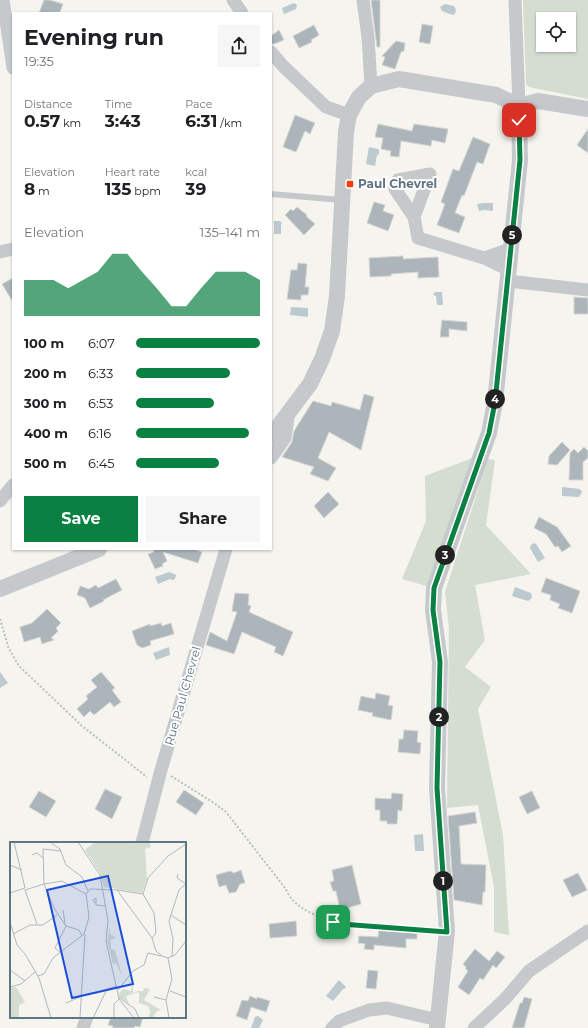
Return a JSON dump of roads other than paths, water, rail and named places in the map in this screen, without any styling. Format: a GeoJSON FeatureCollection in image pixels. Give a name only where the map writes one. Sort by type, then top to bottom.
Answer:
{"type":"FeatureCollection","features":[{"type":"Feature","properties":{"kind":"street"},"geometry":{"type":"LineString","coordinates":[[3,0],[12,61]]}},
{"type":"Feature","properties":{"kind":"street"},"geometry":{"type":"LineString","coordinates":[[233,0],[241,12]]}},
{"type":"Feature","properties":{"kind":"street"},"geometry":{"type":"LineString","coordinates":[[363,0],[368,37],[371,86]]}},
{"type":"Feature","properties":{"kind":"street"},"geometry":{"type":"LineString","coordinates":[[332,1028],[339,1021],[369,1010],[387,1008],[438,1024],[447,932],[437,788],[440,662],[433,610],[434,588],[489,433],[495,402],[520,160],[515,0]]}},
{"type":"Feature","properties":{"kind":"street"},"geometry":{"type":"LineString","coordinates":[[272,53],[283,66],[326,107],[350,115]]}},
{"type":"Feature","properties":{"kind":"street"},"geometry":{"type":"LineString","coordinates":[[272,435],[310,384],[322,359],[332,331],[337,296],[346,132],[350,115],[359,97],[371,86],[398,79],[496,95],[519,106],[538,101],[588,109]]}},
{"type":"Feature","properties":{"kind":"street"},"geometry":{"type":"LineString","coordinates":[[414,217],[418,238],[484,258],[508,276],[588,290]]}},
{"type":"Feature","properties":{"kind":"street"},"geometry":{"type":"LineString","coordinates":[[484,258],[511,248]]}},
{"type":"Feature","properties":{"kind":"street"},"geometry":{"type":"LineString","coordinates":[[0,252],[12,249]]}},
{"type":"Feature","properties":{"kind":"street"},"geometry":{"type":"LineString","coordinates":[[272,457],[285,438],[289,412]]}},
{"type":"Feature","properties":{"kind":"street"},"geometry":{"type":"LineString","coordinates":[[0,501],[12,486]]}},
{"type":"Feature","properties":{"kind":"street"},"geometry":{"type":"LineString","coordinates":[[0,589],[97,550]]}},
{"type":"Feature","properties":{"kind":"street","name":"Rue Paul Chevrel"},"geometry":{"type":"LineString","coordinates":[[142,842],[161,770],[226,550]]}},
{"type":"Feature","properties":{"kind":"street"},"geometry":{"type":"LineString","coordinates":[[474,1028],[505,999],[529,972],[588,931]]}},
{"type":"Feature","properties":{"kind":"street"},"geometry":{"type":"LineString","coordinates":[[83,1028],[87,1018]]}},
{"type":"Feature","properties":{"kind":"lane"},"geometry":{"type":"LineString","coordinates":[[272,194],[343,200]]}},
{"type":"Feature","properties":{"kind":"place","name":"Paul Chevrel"},"geometry":{"type":"Point","coordinates":[350,184]}}]}
